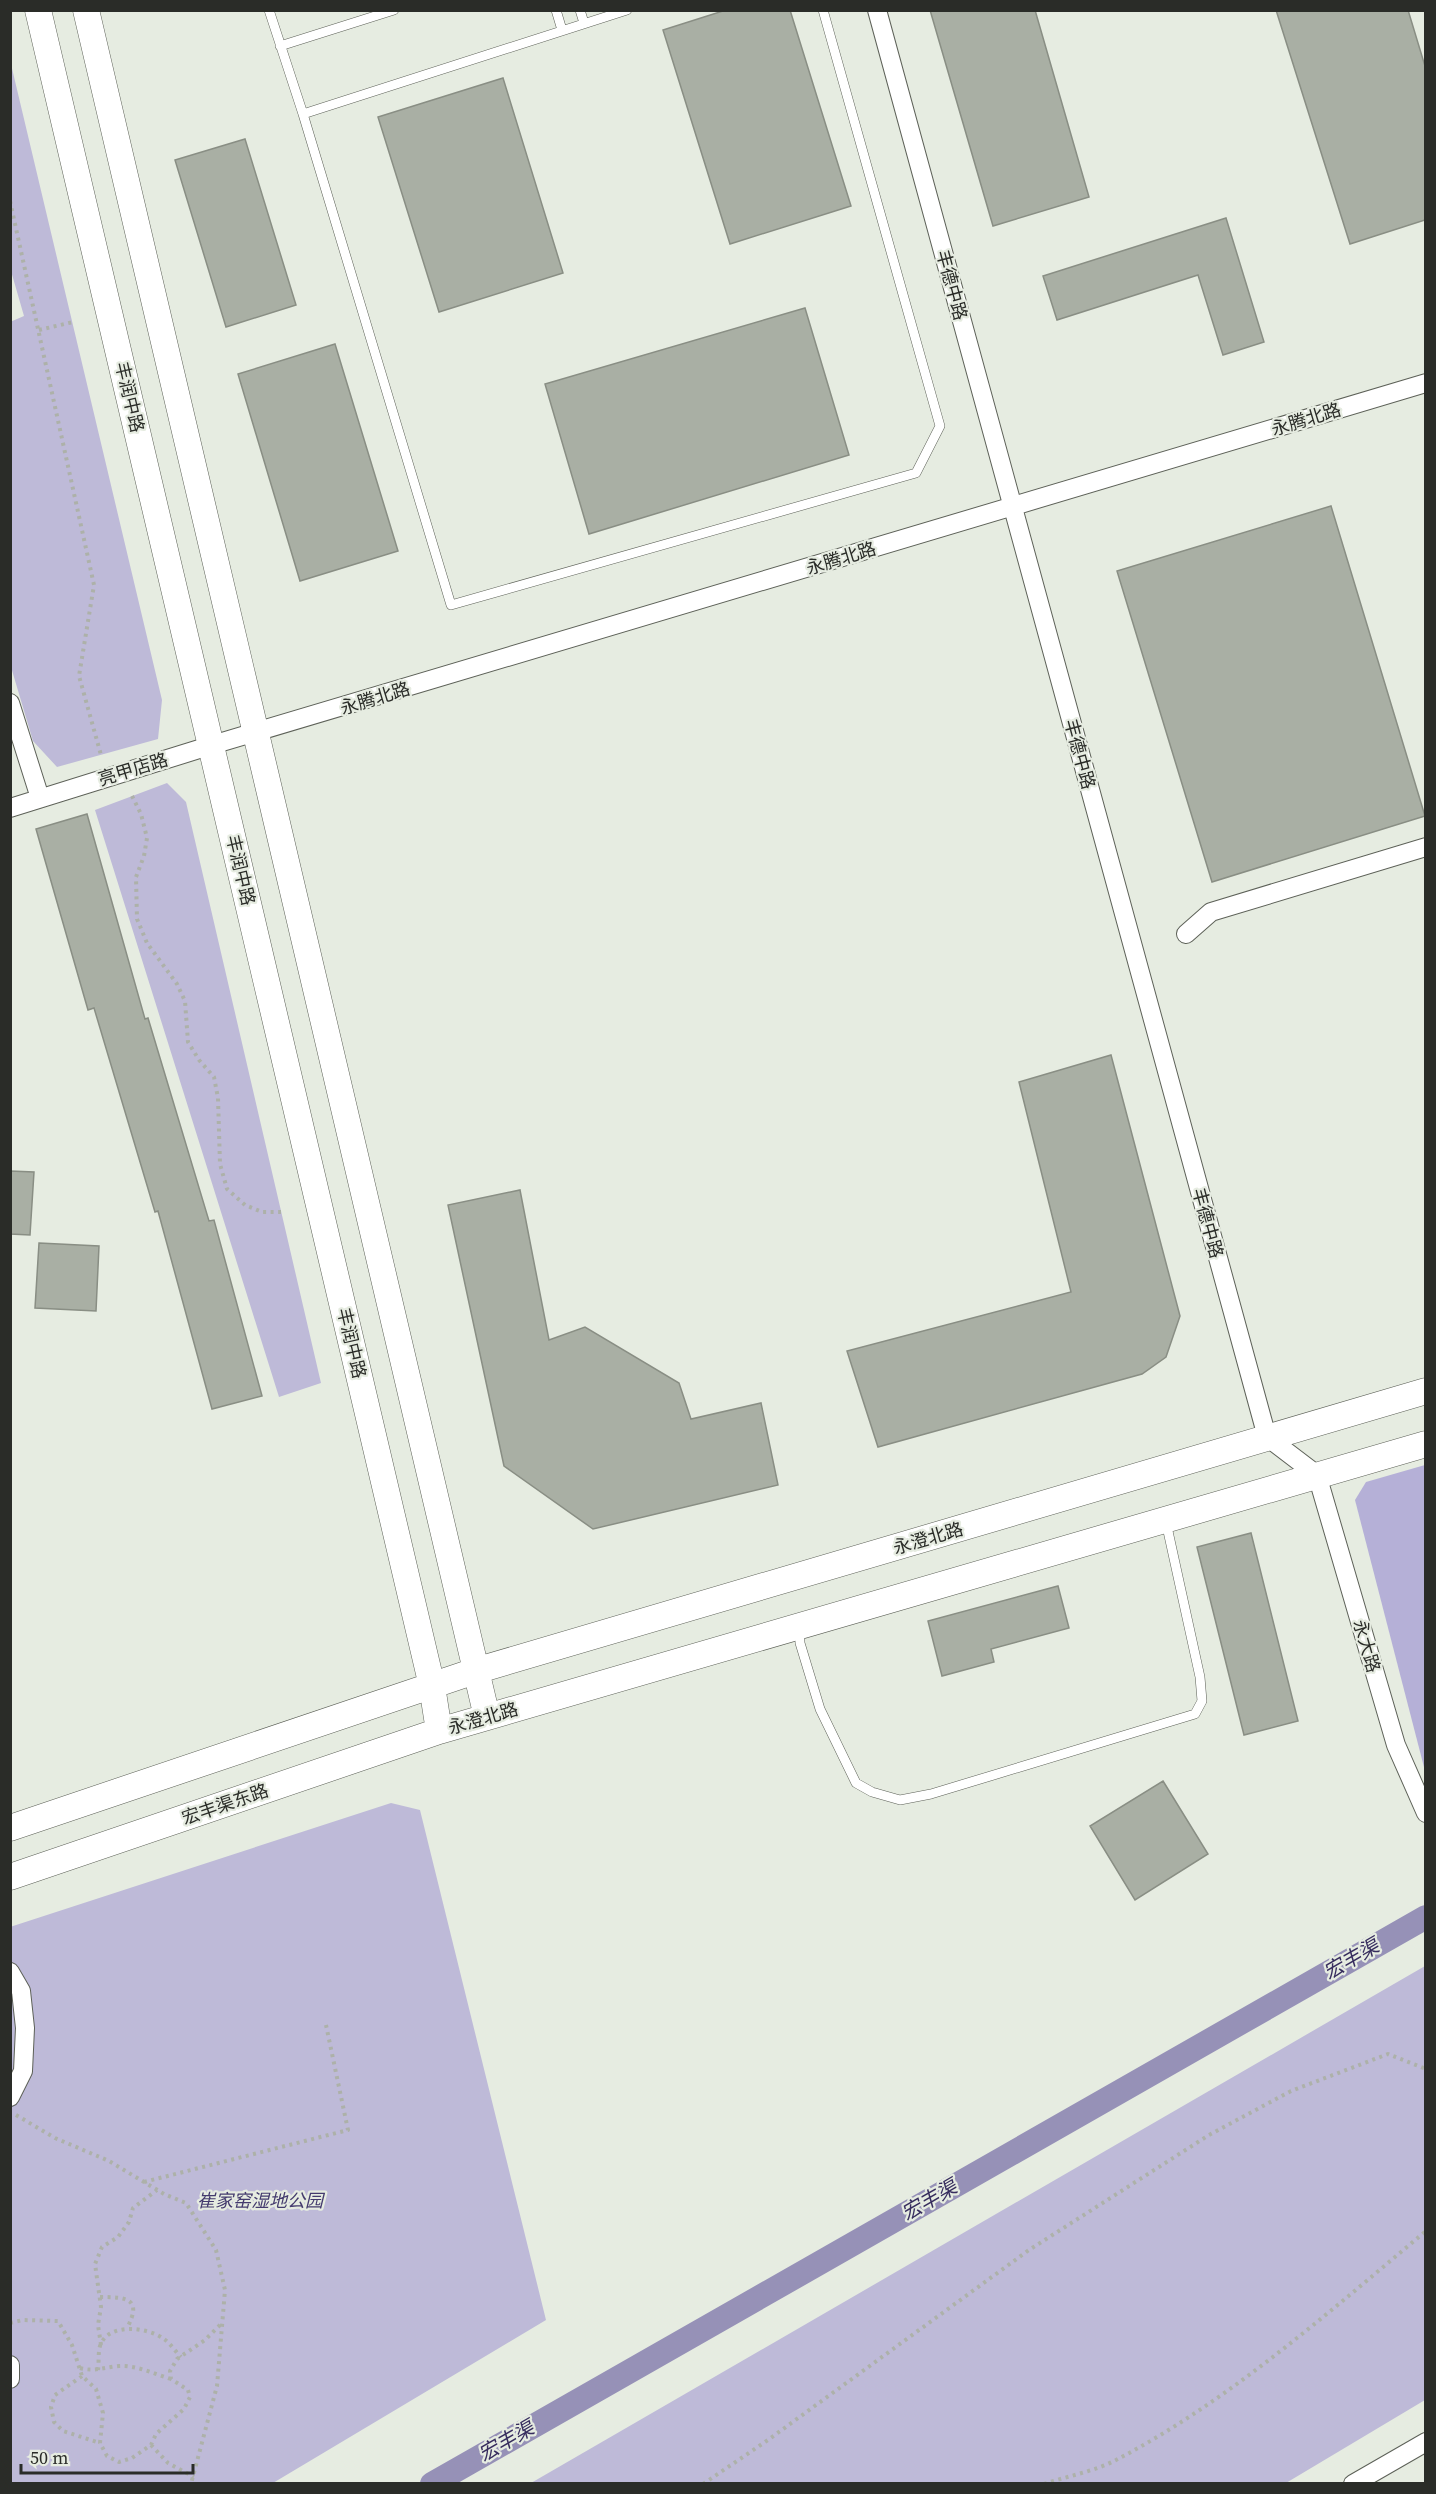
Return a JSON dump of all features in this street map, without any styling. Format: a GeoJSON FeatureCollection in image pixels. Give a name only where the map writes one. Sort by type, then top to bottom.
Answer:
{"type":"FeatureCollection","features":[{"type":"Feature","properties":{"kind":"street","name":"丰润中路"},"geometry":{"type":"LineString","coordinates":[[38,10],[432,1686],[439,1731]]}},
{"type":"Feature","properties":{"kind":"street"},"geometry":{"type":"LineString","coordinates":[[86,10],[487,1717]]}},
{"type":"Feature","properties":{"kind":"street","name":"丰德中路"},"geometry":{"type":"LineString","coordinates":[[878,10],[1267,1437]]}},
{"type":"Feature","properties":{"kind":"street","name":"永腾北路"},"geometry":{"type":"LineString","coordinates":[[256,733],[1425,383]]}},
{"type":"Feature","properties":{"kind":"street"},"geometry":{"type":"LineString","coordinates":[[10,703],[40,798]]}},
{"type":"Feature","properties":{"kind":"street","name":"亮甲店路"},"geometry":{"type":"LineString","coordinates":[[10,808],[256,733]]}},
{"type":"Feature","properties":{"kind":"street"},"geometry":{"type":"LineString","coordinates":[[1186,934],[1211,912],[1425,847]]}},
{"type":"Feature","properties":{"kind":"street","name":"永澄北路"},"geometry":{"type":"LineString","coordinates":[[432,1686],[475,1671],[1425,1391]]}},
{"type":"Feature","properties":{"kind":"street"},"geometry":{"type":"LineString","coordinates":[[1267,1437],[1317,1475]]}},
{"type":"Feature","properties":{"kind":"street","name":"永澄北路"},"geometry":{"type":"LineString","coordinates":[[439,1731],[1425,1444]]}},
{"type":"Feature","properties":{"kind":"street","name":"永大路"},"geometry":{"type":"LineString","coordinates":[[1317,1475],[1396,1745],[1425,1813]]}},
{"type":"Feature","properties":{"kind":"street"},"geometry":{"type":"LineString","coordinates":[[10,1828],[432,1686]]}},
{"type":"Feature","properties":{"kind":"street","name":"宏丰渠东路"},"geometry":{"type":"LineString","coordinates":[[10,1877],[439,1731]]}},
{"type":"Feature","properties":{"kind":"street"},"geometry":{"type":"LineString","coordinates":[[10,1972],[21,1991],[25,2028],[23,2071],[10,2097]]}},
{"type":"Feature","properties":{"kind":"street"},"geometry":{"type":"LineString","coordinates":[[10,2365],[10,2379]]}},
{"type":"Feature","properties":{"kind":"street"},"geometry":{"type":"LineString","coordinates":[[1353,2484],[1425,2442]]}},
{"type":"Feature","properties":{"kind":"lane"},"geometry":{"type":"LineString","coordinates":[[269,10],[303,114],[451,605],[916,473],[940,426],[823,10]]}},
{"type":"Feature","properties":{"kind":"lane"},"geometry":{"type":"LineString","coordinates":[[280,46],[394,10]]}},
{"type":"Feature","properties":{"kind":"lane"},"geometry":{"type":"LineString","coordinates":[[556,10],[562,30]]}},
{"type":"Feature","properties":{"kind":"lane"},"geometry":{"type":"LineString","coordinates":[[580,10],[584,23]]}},
{"type":"Feature","properties":{"kind":"lane"},"geometry":{"type":"LineString","coordinates":[[303,114],[627,10]]}},
{"type":"Feature","properties":{"kind":"lane"},"geometry":{"type":"LineString","coordinates":[[799,1626],[800,1643],[820,1709],[856,1783],[872,1792],[900,1800],[931,1794],[1195,1714],[1202,1701],[1200,1677],[1166,1521]]}},
{"type":"Feature","properties":{"kind":"path"},"geometry":{"type":"LineString","coordinates":[[10,201],[94,585],[79,676],[101,755]]}},
{"type":"Feature","properties":{"kind":"path"},"geometry":{"type":"LineString","coordinates":[[39,330],[73,322]]}},
{"type":"Feature","properties":{"kind":"path"},"geometry":{"type":"LineString","coordinates":[[132,796],[141,814],[147,838],[144,856],[136,877],[137,919],[147,943],[177,984],[185,1001],[188,1042],[198,1060],[214,1077],[218,1098],[220,1164],[227,1189],[245,1205],[262,1212],[281,1212]]}},
{"type":"Feature","properties":{"kind":"path"},"geometry":{"type":"LineString","coordinates":[[143,2182],[348,2130],[326,2025]]}},
{"type":"Feature","properties":{"kind":"path"},"geometry":{"type":"LineString","coordinates":[[703,2484],[768,2440],[1029,2250],[1209,2135],[1291,2091],[1388,2054],[1425,2069]]}},
{"type":"Feature","properties":{"kind":"path"},"geometry":{"type":"LineString","coordinates":[[10,2112],[55,2138],[109,2161],[157,2190],[186,2203],[216,2250],[225,2290],[217,2386],[191,2484]]}},
{"type":"Feature","properties":{"kind":"path"},"geometry":{"type":"LineString","coordinates":[[98,2370],[101,2345],[98,2325],[100,2297],[95,2264],[102,2247],[118,2237],[129,2222],[133,2208],[157,2190]]}},
{"type":"Feature","properties":{"kind":"path"},"geometry":{"type":"LineString","coordinates":[[1044,2484],[1116,2461],[1201,2409],[1349,2297],[1425,2231]]}},
{"type":"Feature","properties":{"kind":"path"},"geometry":{"type":"LineString","coordinates":[[100,2297],[115,2297],[134,2305],[135,2315],[127,2328]]}},
{"type":"Feature","properties":{"kind":"path"},"geometry":{"type":"LineString","coordinates":[[10,2323],[23,2320],[57,2321],[72,2345],[82,2376],[96,2389],[103,2412],[100,2444],[107,2456],[119,2462],[132,2458],[151,2445],[156,2434],[184,2409],[190,2397],[188,2390],[171,2379],[134,2367],[118,2366],[98,2370],[80,2368]]}},
{"type":"Feature","properties":{"kind":"path"},"geometry":{"type":"LineString","coordinates":[[171,2379],[170,2370],[177,2359],[205,2340],[222,2323]]}},
{"type":"Feature","properties":{"kind":"path"},"geometry":{"type":"LineString","coordinates":[[101,2345],[108,2335],[127,2328],[164,2338],[181,2356]]}},
{"type":"Feature","properties":{"kind":"path"},"geometry":{"type":"LineString","coordinates":[[82,2376],[55,2395],[51,2407],[54,2422],[63,2431],[100,2444]]}},
{"type":"Feature","properties":{"kind":"path"},"geometry":{"type":"LineString","coordinates":[[151,2445],[168,2463],[194,2477]]}},
{"type":"Feature","properties":{"kind":"green space"},"geometry":{"type":"Polygon","coordinates":[[[10,60],[162,700],[158,739],[57,767],[33,741],[11,667],[10,322],[24,316],[11,271],[10,60]]]}},
{"type":"Feature","properties":{"kind":"green space"},"geometry":{"type":"Polygon","coordinates":[[[167,783],[186,802],[321,1383],[279,1397],[95,810],[167,783]]]}},
{"type":"Feature","properties":{"kind":"green space","name":"崔家窑湿地公园"},"geometry":{"type":"Polygon","coordinates":[[[391,1803],[420,1810],[546,2320],[273,2483],[11,2483],[10,1927],[391,1803]]]}},
{"type":"Feature","properties":{"kind":"green space"},"geometry":{"type":"Polygon","coordinates":[[[1425,1966],[1425,2400],[1286,2483],[531,2483],[1425,1966]]]}},
{"type":"Feature","properties":{"kind":"shaded area"},"geometry":{"type":"Polygon","coordinates":[[[1426,1465],[1425,1771],[1355,1500],[1366,1482],[1426,1465]]]}},
{"type":"Feature","properties":{"kind":"building"},"geometry":{"type":"Polygon","coordinates":[[[726,10],[790,10],[851,206],[730,244],[663,30],[726,10]]]}},
{"type":"Feature","properties":{"kind":"building"},"geometry":{"type":"Polygon","coordinates":[[[930,10],[1035,10],[1089,197],[993,226],[930,10]]]}},
{"type":"Feature","properties":{"kind":"building"},"geometry":{"type":"Polygon","coordinates":[[[1276,10],[1408,10],[1425,66],[1425,220],[1350,244],[1276,10]]]}},
{"type":"Feature","properties":{"kind":"building"},"geometry":{"type":"Polygon","coordinates":[[[503,78],[563,273],[439,312],[378,117],[503,78]]]}},
{"type":"Feature","properties":{"kind":"building"},"geometry":{"type":"Polygon","coordinates":[[[245,139],[296,305],[226,327],[175,160],[245,139]]]}},
{"type":"Feature","properties":{"kind":"building"},"geometry":{"type":"Polygon","coordinates":[[[1226,218],[1264,342],[1223,355],[1198,275],[1057,320],[1043,276],[1226,218]]]}},
{"type":"Feature","properties":{"kind":"building"},"geometry":{"type":"Polygon","coordinates":[[[805,308],[849,455],[589,534],[545,384],[805,308]]]}},
{"type":"Feature","properties":{"kind":"building"},"geometry":{"type":"Polygon","coordinates":[[[335,344],[398,551],[300,581],[238,374],[335,344]]]}},
{"type":"Feature","properties":{"kind":"building"},"geometry":{"type":"Polygon","coordinates":[[[1331,506],[1425,816],[1212,882],[1117,571],[1331,506]]]}},
{"type":"Feature","properties":{"kind":"building"},"geometry":{"type":"Polygon","coordinates":[[[87,814],[145,1019],[148,1018],[209,1221],[214,1220],[262,1396],[212,1409],[158,1211],[155,1212],[94,1008],[88,1010],[36,829],[87,814]]]}},
{"type":"Feature","properties":{"kind":"building"},"geometry":{"type":"Polygon","coordinates":[[[1111,1055],[1180,1316],[1166,1357],[1142,1374],[878,1447],[847,1351],[1071,1292],[1019,1082],[1111,1055]]]}},
{"type":"Feature","properties":{"kind":"building"},"geometry":{"type":"Polygon","coordinates":[[[10,1171],[34,1172],[30,1235],[10,1234],[10,1171]]]}},
{"type":"Feature","properties":{"kind":"building"},"geometry":{"type":"Polygon","coordinates":[[[520,1190],[549,1340],[585,1327],[679,1383],[691,1419],[761,1403],[778,1485],[593,1529],[504,1466],[448,1205],[520,1190]]]}},
{"type":"Feature","properties":{"kind":"building"},"geometry":{"type":"Polygon","coordinates":[[[39,1243],[99,1246],[96,1311],[35,1308],[39,1243]]]}},
{"type":"Feature","properties":{"kind":"building"},"geometry":{"type":"Polygon","coordinates":[[[1251,1533],[1298,1721],[1244,1735],[1197,1547],[1251,1533]]]}},
{"type":"Feature","properties":{"kind":"building"},"geometry":{"type":"Polygon","coordinates":[[[1058,1586],[1069,1628],[991,1649],[994,1662],[942,1676],[928,1621],[1058,1586]]]}},
{"type":"Feature","properties":{"kind":"building"},"geometry":{"type":"Polygon","coordinates":[[[1163,1781],[1208,1854],[1135,1900],[1090,1826],[1163,1781]]]}},
{"type":"Feature","properties":{"kind":"waterway","name":"宏丰渠"},"geometry":{"type":"LineString","coordinates":[[432,2484],[1426,1917]]}}]}
